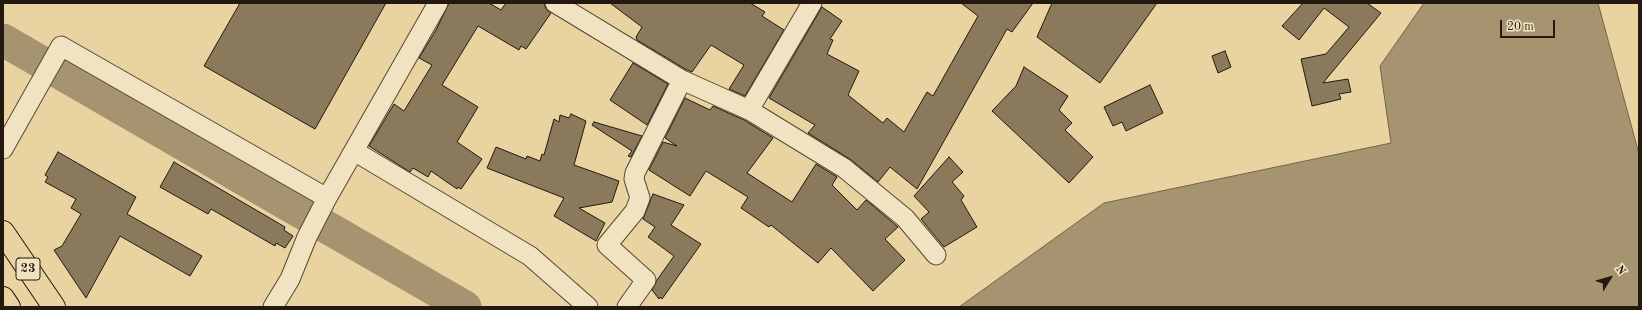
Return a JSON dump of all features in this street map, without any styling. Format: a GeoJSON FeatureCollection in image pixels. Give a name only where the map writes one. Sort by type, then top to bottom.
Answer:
{"type":"FeatureCollection","features":[{"type":"Feature","properties":{"kind":"highway","name":"23"},"geometry":{"type":"LineString","coordinates":[[3,232],[54,307]]}},
{"type":"Feature","properties":{"kind":"highway"},"geometry":{"type":"LineString","coordinates":[[3,298],[9,307]]}},
{"type":"Feature","properties":{"kind":"street"},"geometry":{"type":"LineString","coordinates":[[273,307],[290,279],[327,198],[438,3]]}},
{"type":"Feature","properties":{"kind":"street"},"geometry":{"type":"LineString","coordinates":[[555,3],[682,80],[749,110],[844,168],[905,218],[936,255]]}},
{"type":"Feature","properties":{"kind":"street"},"geometry":{"type":"LineString","coordinates":[[749,110],[812,3]]}},
{"type":"Feature","properties":{"kind":"street"},"geometry":{"type":"LineString","coordinates":[[3,149],[61,46],[327,198]]}},
{"type":"Feature","properties":{"kind":"street"},"geometry":{"type":"LineString","coordinates":[[627,307],[646,280],[607,245],[635,211],[640,198],[634,179],[635,173],[682,80]]}},
{"type":"Feature","properties":{"kind":"street"},"geometry":{"type":"LineString","coordinates":[[354,151],[530,256],[588,307]]}},
{"type":"Feature","properties":{"kind":"shaded area"},"geometry":{"type":"Polygon","coordinates":[[[1424,3],[1598,3],[1639,154],[1639,307],[959,307],[1104,203],[1391,143],[1380,66],[1424,3]]]}},
{"type":"Feature","properties":{"kind":"building"},"geometry":{"type":"Polygon","coordinates":[[[240,3],[386,3],[315,129],[204,66],[240,3]]]}},
{"type":"Feature","properties":{"kind":"building"},"geometry":{"type":"Polygon","coordinates":[[[449,3],[489,3],[501,10],[506,3],[544,3],[546,9],[551,13],[526,49],[521,46],[519,50],[478,26],[442,85],[478,107],[457,142],[482,159],[461,189],[458,187],[457,189],[431,171],[428,177],[413,168],[410,172],[369,146],[394,104],[404,111],[432,65],[419,58],[436,30],[449,3]]]}},
{"type":"Feature","properties":{"kind":"building"},"geometry":{"type":"Polygon","coordinates":[[[610,3],[750,3],[765,12],[762,16],[784,30],[745,96],[729,89],[744,65],[711,45],[692,72],[687,70],[637,40],[636,37],[642,27],[610,3]]]}},
{"type":"Feature","properties":{"kind":"building"},"geometry":{"type":"Polygon","coordinates":[[[961,3],[1033,3],[1012,32],[1007,29],[917,189],[890,167],[878,182],[850,159],[808,133],[815,125],[769,98],[822,7],[842,21],[830,39],[833,40],[827,54],[859,71],[848,95],[883,123],[887,118],[904,132],[927,92],[933,96],[978,16],[961,3]]]}},
{"type":"Feature","properties":{"kind":"building"},"geometry":{"type":"Polygon","coordinates":[[[1052,3],[1157,3],[1100,83],[1037,37],[1052,3]]]}},
{"type":"Feature","properties":{"kind":"building"},"geometry":{"type":"Polygon","coordinates":[[[1303,3],[1367,3],[1381,13],[1323,83],[1348,79],[1351,92],[1339,94],[1341,99],[1312,106],[1301,59],[1326,54],[1349,27],[1324,8],[1299,40],[1282,26],[1303,3]]]}},
{"type":"Feature","properties":{"kind":"building"},"geometry":{"type":"Polygon","coordinates":[[[1225,51],[1231,67],[1218,73],[1212,56],[1225,51]]]}},
{"type":"Feature","properties":{"kind":"building"},"geometry":{"type":"Polygon","coordinates":[[[633,63],[668,84],[647,125],[610,100],[633,63]]]}},
{"type":"Feature","properties":{"kind":"building"},"geometry":{"type":"Polygon","coordinates":[[[1024,67],[1068,96],[1059,110],[1072,123],[1065,130],[1093,157],[1069,183],[992,111],[1016,86],[1024,67]]]}},
{"type":"Feature","properties":{"kind":"building"},"geometry":{"type":"Polygon","coordinates":[[[1150,85],[1163,113],[1126,131],[1122,122],[1113,126],[1104,107],[1150,85]]]}},
{"type":"Feature","properties":{"kind":"building"},"geometry":{"type":"Polygon","coordinates":[[[685,98],[710,110],[713,106],[744,120],[773,138],[747,173],[792,202],[816,164],[837,177],[832,185],[857,210],[866,200],[898,227],[885,239],[905,260],[873,291],[831,248],[818,263],[771,225],[769,227],[741,208],[748,197],[706,171],[690,196],[649,170],[663,142],[677,146],[665,138],[685,98]]]}},
{"type":"Feature","properties":{"kind":"building"},"geometry":{"type":"Polygon","coordinates":[[[571,114],[586,121],[574,165],[619,181],[612,202],[579,208],[605,223],[596,241],[554,216],[564,198],[487,168],[496,147],[526,159],[527,156],[540,161],[542,154],[544,155],[554,119],[559,122],[560,115],[569,118],[571,114]]]}},
{"type":"Feature","properties":{"kind":"building"},"geometry":{"type":"Polygon","coordinates":[[[594,122],[642,136],[631,157],[628,156],[632,151],[592,125],[594,122]]]}},
{"type":"Feature","properties":{"kind":"building"},"geometry":{"type":"Polygon","coordinates":[[[58,152],[136,197],[127,214],[202,256],[190,276],[120,236],[86,298],[54,250],[62,246],[81,214],[71,208],[76,199],[45,182],[48,177],[45,175],[58,152]]]}},
{"type":"Feature","properties":{"kind":"building"},"geometry":{"type":"Polygon","coordinates":[[[949,157],[963,172],[952,182],[964,196],[961,200],[977,227],[944,247],[921,219],[929,212],[914,196],[949,157]]]}},
{"type":"Feature","properties":{"kind":"building"},"geometry":{"type":"Polygon","coordinates":[[[174,162],[285,227],[284,230],[293,236],[285,248],[276,243],[275,246],[211,209],[208,214],[160,187],[174,162]]]}},
{"type":"Feature","properties":{"kind":"building"},"geometry":{"type":"Polygon","coordinates":[[[653,194],[684,205],[671,225],[701,244],[662,299],[660,297],[659,299],[652,290],[657,280],[674,256],[648,237],[655,227],[643,219],[653,194]]]}},
{"type":"Feature","properties":{"kind":"waterway"},"geometry":{"type":"LineString","coordinates":[[3,40],[465,307]]}}]}
